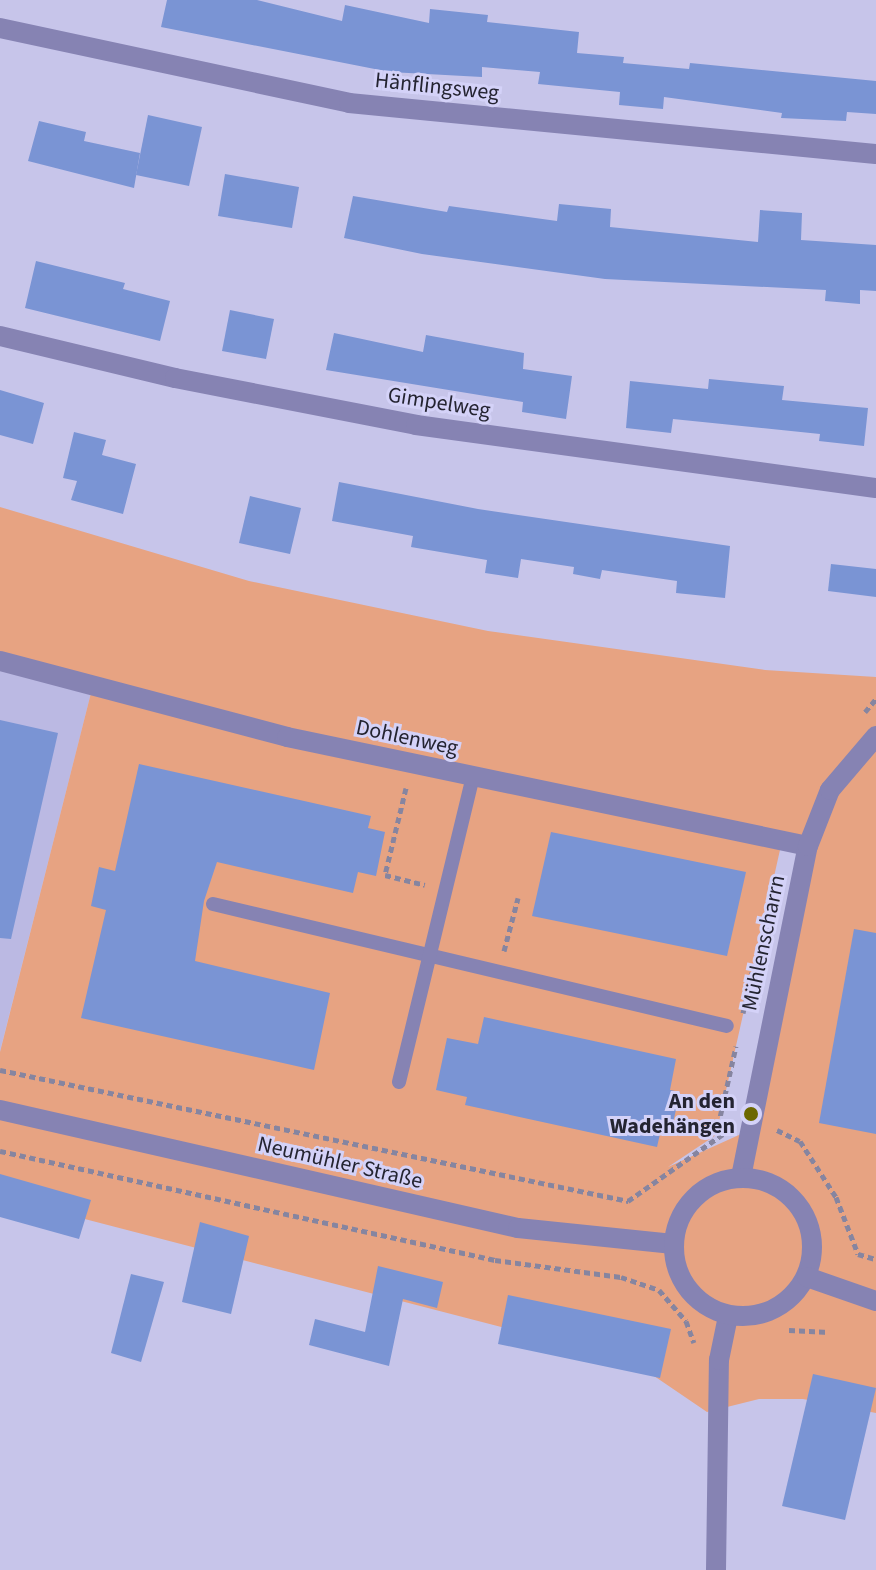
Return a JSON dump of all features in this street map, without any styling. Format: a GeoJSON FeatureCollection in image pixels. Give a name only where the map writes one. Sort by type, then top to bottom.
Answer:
{"type":"FeatureCollection","features":[{"type":"Feature","properties":{"kind":"street","name":"Hänflingsweg"},"geometry":{"type":"LineString","coordinates":[[0,28],[349,103],[876,154]]}},
{"type":"Feature","properties":{"kind":"street","name":"Gimpelweg"},"geometry":{"type":"LineString","coordinates":[[0,336],[175,378],[416,425],[876,488]]}},
{"type":"Feature","properties":{"kind":"street","name":"Dohlenweg"},"geometry":{"type":"LineString","coordinates":[[0,661],[92,689],[411,764],[808,846]]}},
{"type":"Feature","properties":{"kind":"street","name":"Mühlenscharrn"},"geometry":{"type":"LineString","coordinates":[[741,1177],[808,846],[830,790],[876,736]]}},
{"type":"Feature","properties":{"kind":"street","name":"Neumühler Straße"},"geometry":{"type":"LineString","coordinates":[[0,1110],[518,1228],[673,1244]]}},
{"type":"Feature","properties":{"kind":"street"},"geometry":{"type":"LineString","coordinates":[[741,1177],[763,1180],[799,1206],[812,1242],[807,1277],[775,1309],[755,1316],[728,1316],[697,1299],[683,1283],[673,1244],[687,1206],[702,1191],[741,1177]]}},
{"type":"Feature","properties":{"kind":"street"},"geometry":{"type":"LineString","coordinates":[[807,1277],[876,1301]]}},
{"type":"Feature","properties":{"kind":"street"},"geometry":{"type":"LineString","coordinates":[[716,1570],[719,1360],[728,1316]]}},
{"type":"Feature","properties":{"kind":"lane"},"geometry":{"type":"LineString","coordinates":[[399,1082],[473,777]]}},
{"type":"Feature","properties":{"kind":"lane"},"geometry":{"type":"LineString","coordinates":[[213,904],[727,1026]]}},
{"type":"Feature","properties":{"kind":"path"},"geometry":{"type":"LineString","coordinates":[[411,764],[385,875],[446,890]]}},
{"type":"Feature","properties":{"kind":"path"},"geometry":{"type":"LineString","coordinates":[[499,972],[518,898]]}},
{"type":"Feature","properties":{"kind":"path"},"geometry":{"type":"LineString","coordinates":[[0,1070],[628,1201],[716,1135]]}},
{"type":"Feature","properties":{"kind":"path"},"geometry":{"type":"LineString","coordinates":[[785,1130],[800,1141],[836,1197],[858,1254],[876,1259]]}},
{"type":"Feature","properties":{"kind":"path"},"geometry":{"type":"LineString","coordinates":[[0,1151],[495,1260],[621,1277],[659,1290],[686,1321],[700,1357]]}},
{"type":"Feature","properties":{"kind":"path"},"geometry":{"type":"LineString","coordinates":[[789,1330],[829,1332]]}},
{"type":"Feature","properties":{"kind":"shaded area"},"geometry":{"type":"Polygon","coordinates":[[[0,507],[249,581],[488,631],[765,670],[876,677],[876,1413],[803,1399],[759,1399],[707,1412],[632,1361],[0,1197],[0,1052],[92,689],[0,661],[0,507]],[[782,841],[716,1135],[668,1167],[750,1130],[808,846],[782,841]]]}},
{"type":"Feature","properties":{"kind":"shaded area"},"geometry":{"type":"Polygon","coordinates":[[[0,661],[92,689],[0,1051],[0,661]]]}},
{"type":"Feature","properties":{"kind":"building"},"geometry":{"type":"Polygon","coordinates":[[[167,0],[257,0],[342,21],[345,5],[429,23],[430,9],[488,15],[487,22],[579,32],[577,53],[624,57],[623,63],[689,69],[690,63],[876,81],[876,114],[847,112],[846,121],[781,118],[782,113],[664,97],[663,109],[619,105],[620,92],[538,84],[540,72],[482,67],[482,77],[390,72],[161,27],[167,0]]]}},
{"type":"Feature","properties":{"kind":"building"},"geometry":{"type":"Polygon","coordinates":[[[148,115],[202,127],[189,186],[136,175],[148,115]]]}},
{"type":"Feature","properties":{"kind":"building"},"geometry":{"type":"Polygon","coordinates":[[[39,121],[86,132],[84,141],[140,153],[134,188],[28,161],[39,121]]]}},
{"type":"Feature","properties":{"kind":"building"},"geometry":{"type":"Polygon","coordinates":[[[225,174],[299,187],[292,228],[218,216],[225,174]]]}},
{"type":"Feature","properties":{"kind":"building"},"geometry":{"type":"Polygon","coordinates":[[[353,196],[447,212],[449,206],[557,221],[559,204],[611,209],[610,227],[758,242],[760,210],[802,213],[801,240],[876,245],[876,291],[860,290],[860,304],[825,301],[826,290],[605,279],[422,254],[344,238],[353,196]]]}},
{"type":"Feature","properties":{"kind":"building"},"geometry":{"type":"Polygon","coordinates":[[[36,261],[125,283],[123,289],[170,301],[160,341],[25,308],[36,261]]]}},
{"type":"Feature","properties":{"kind":"building"},"geometry":{"type":"Polygon","coordinates":[[[230,310],[274,319],[266,359],[222,351],[230,310]]]}},
{"type":"Feature","properties":{"kind":"building"},"geometry":{"type":"Polygon","coordinates":[[[334,333],[423,352],[426,335],[524,353],[523,369],[572,376],[566,419],[522,412],[523,402],[326,370],[334,333]]]}},
{"type":"Feature","properties":{"kind":"building"},"geometry":{"type":"Polygon","coordinates":[[[709,379],[784,386],[782,400],[868,408],[864,446],[819,441],[820,434],[673,419],[671,433],[626,428],[630,381],[708,389],[709,379]]]}},
{"type":"Feature","properties":{"kind":"building"},"geometry":{"type":"Polygon","coordinates":[[[0,390],[44,403],[33,444],[0,435],[0,390]]]}},
{"type":"Feature","properties":{"kind":"building"},"geometry":{"type":"Polygon","coordinates":[[[74,432],[106,440],[102,455],[136,464],[123,514],[71,500],[77,481],[63,478],[74,432]]]}},
{"type":"Feature","properties":{"kind":"building"},"geometry":{"type":"Polygon","coordinates":[[[339,482],[478,509],[730,546],[725,598],[676,593],[677,581],[602,570],[600,579],[573,574],[574,567],[521,559],[518,578],[485,573],[487,560],[411,547],[413,536],[332,521],[339,482]]]}},
{"type":"Feature","properties":{"kind":"building"},"geometry":{"type":"Polygon","coordinates":[[[250,496],[301,508],[290,554],[239,543],[250,496]]]}},
{"type":"Feature","properties":{"kind":"building"},"geometry":{"type":"Polygon","coordinates":[[[831,564],[876,569],[876,597],[828,591],[831,564]]]}},
{"type":"Feature","properties":{"kind":"building"},"geometry":{"type":"Polygon","coordinates":[[[0,720],[58,733],[11,939],[0,938],[0,720]]]}},
{"type":"Feature","properties":{"kind":"building"},"geometry":{"type":"Polygon","coordinates":[[[139,764],[371,816],[368,828],[385,832],[376,876],[358,872],[353,893],[217,862],[204,901],[195,961],[330,993],[314,1070],[81,1018],[106,910],[91,906],[99,867],[115,871],[139,764]]]}},
{"type":"Feature","properties":{"kind":"building"},"geometry":{"type":"Polygon","coordinates":[[[551,832],[746,872],[727,956],[532,916],[551,832]]]}},
{"type":"Feature","properties":{"kind":"building"},"geometry":{"type":"Polygon","coordinates":[[[854,929],[876,933],[876,1134],[819,1123],[854,929]]]}},
{"type":"Feature","properties":{"kind":"building"},"geometry":{"type":"Polygon","coordinates":[[[484,1017],[676,1059],[670,1090],[680,1092],[670,1136],[660,1134],[657,1147],[465,1105],[467,1097],[436,1090],[447,1038],[478,1044],[484,1017]]]}},
{"type":"Feature","properties":{"kind":"building"},"geometry":{"type":"Polygon","coordinates":[[[0,1174],[91,1200],[79,1239],[0,1217],[0,1174]]]}},
{"type":"Feature","properties":{"kind":"building"},"geometry":{"type":"Polygon","coordinates":[[[200,1222],[249,1236],[231,1314],[182,1302],[200,1222]]]}},
{"type":"Feature","properties":{"kind":"building"},"geometry":{"type":"Polygon","coordinates":[[[378,1266],[443,1282],[437,1308],[403,1299],[389,1366],[309,1345],[315,1319],[365,1332],[378,1266]]]}},
{"type":"Feature","properties":{"kind":"building"},"geometry":{"type":"Polygon","coordinates":[[[131,1274],[164,1282],[141,1362],[111,1353],[131,1274]]]}},
{"type":"Feature","properties":{"kind":"building"},"geometry":{"type":"Polygon","coordinates":[[[508,1295],[671,1329],[660,1378],[498,1344],[508,1295]]]}},
{"type":"Feature","properties":{"kind":"building"},"geometry":{"type":"Polygon","coordinates":[[[813,1374],[876,1388],[845,1520],[782,1506],[813,1374]]]}},
{"type":"Feature","properties":{"kind":"place","name":"An den Wadehängen"},"geometry":{"type":"Point","coordinates":[751,1114]}}]}
